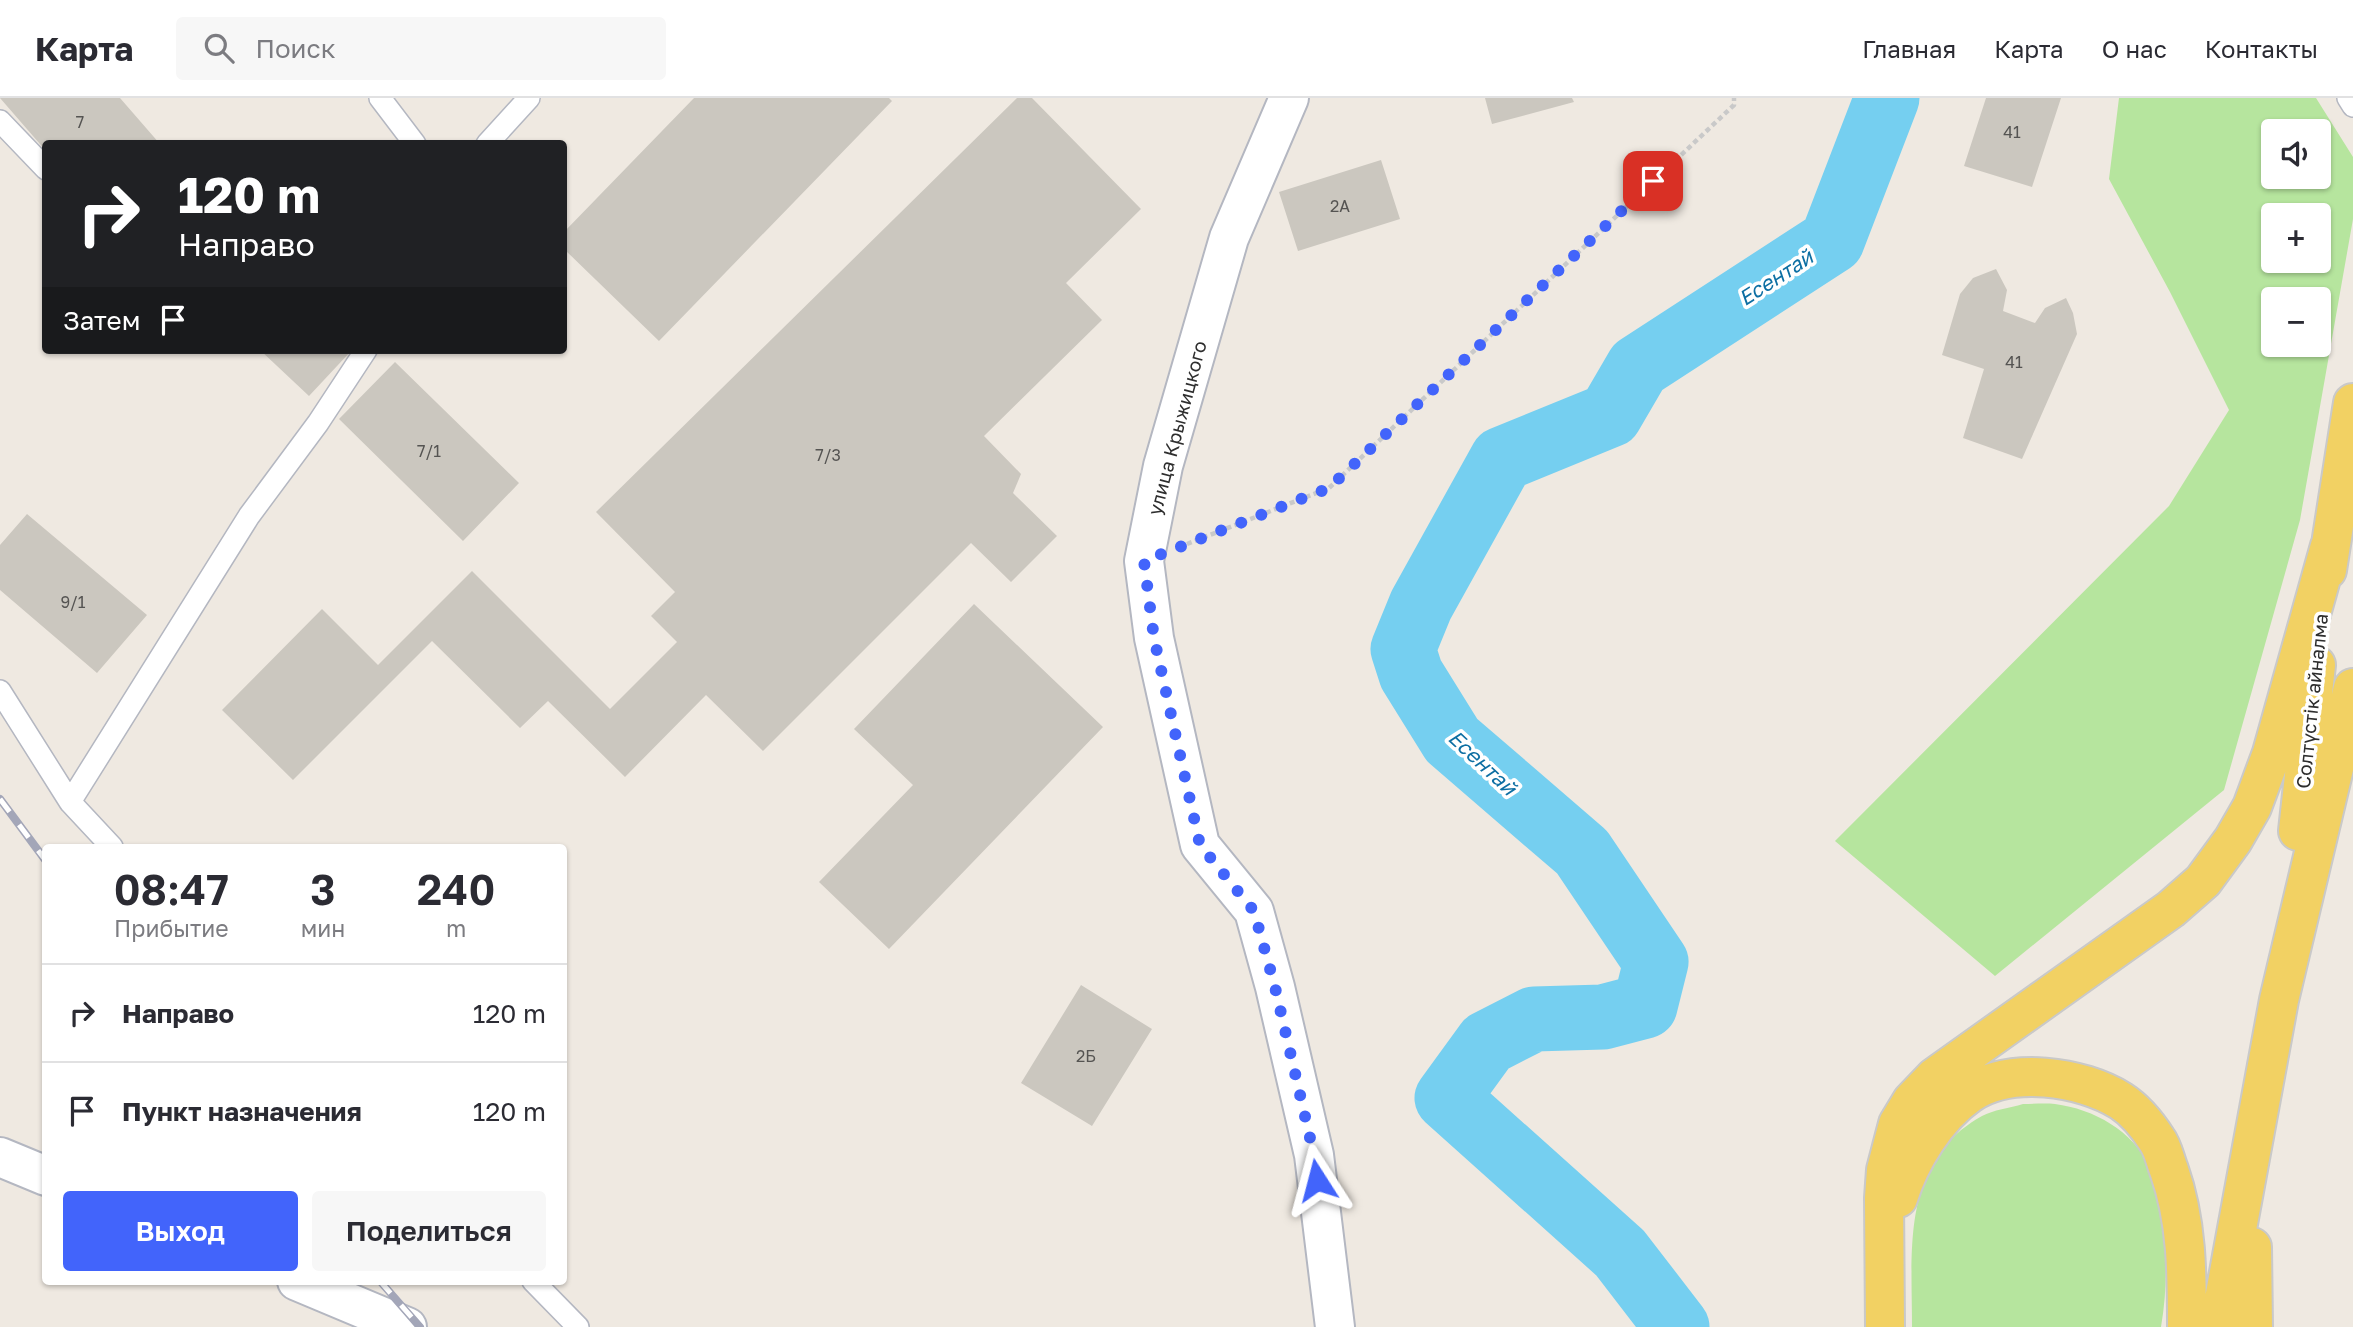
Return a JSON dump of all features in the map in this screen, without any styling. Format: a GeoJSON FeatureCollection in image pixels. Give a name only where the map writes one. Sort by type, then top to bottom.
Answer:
{"type":"FeatureCollection","features":[{"type":"Feature","properties":{"kind":"main road","name":"Солтүстік айналма"},"geometry":{"type":"LineString","coordinates":[[2279,1000],[2330,546],[2353,403]]}},
{"type":"Feature","properties":{"kind":"main road"},"geometry":{"type":"LineString","coordinates":[[1885,1327],[1884,1198],[1886,1170],[1898,1124],[1912,1101],[1935,1077],[2171,909],[2203,881],[2233,840],[2252,807],[2272,753],[2330,546]]}},
{"type":"Feature","properties":{"kind":"main road","name":"Солтүстік айналма"},"geometry":{"type":"LineString","coordinates":[[2219,1327],[2279,1000],[2353,688]]}},
{"type":"Feature","properties":{"kind":"main road"},"geometry":{"type":"LineString","coordinates":[[1885,1251],[1892,1214],[1903,1182],[1917,1154],[1942,1120],[1970,1094],[2006,1079],[2048,1077],[2088,1086],[2122,1102],[2159,1142],[2181,1212],[2187,1261],[2187,1327]]}},
{"type":"Feature","properties":{"kind":"main road"},"geometry":{"type":"LineString","coordinates":[[2253,1327],[2251,1280],[2255,1133]]}},
{"type":"Feature","properties":{"kind":"street","name":"улица Крыжицкого"},"geometry":{"type":"LineString","coordinates":[[1289,98],[1229,238],[1163,466],[1144,561],[1154,638],[1200,845],[1254,911],[1275,987],[1314,1155],[1335,1327]]}},
{"type":"Feature","properties":{"kind":"street"},"geometry":{"type":"LineString","coordinates":[[0,1157],[42,1174]]}},
{"type":"Feature","properties":{"kind":"street"},"geometry":{"type":"LineString","coordinates":[[307,1285],[407,1327]]}},
{"type":"Feature","properties":{"kind":"lane"},"geometry":{"type":"LineString","coordinates":[[380,98],[412,140]]}},
{"type":"Feature","properties":{"kind":"lane"},"geometry":{"type":"LineString","coordinates":[[491,140],[529,98]]}},
{"type":"Feature","properties":{"kind":"lane"},"geometry":{"type":"LineString","coordinates":[[2348,98],[2353,106]]}},
{"type":"Feature","properties":{"kind":"lane"},"geometry":{"type":"LineString","coordinates":[[0,121],[42,165]]}},
{"type":"Feature","properties":{"kind":"lane"},"geometry":{"type":"LineString","coordinates":[[70,802],[250,516],[318,423],[363,354]]}},
{"type":"Feature","properties":{"kind":"lane"},"geometry":{"type":"LineString","coordinates":[[0,691],[70,802],[109,844]]}},
{"type":"Feature","properties":{"kind":"lane"},"geometry":{"type":"LineString","coordinates":[[537,1285],[578,1327]]}},
{"type":"Feature","properties":{"kind":"path"},"geometry":{"type":"LineString","coordinates":[[1144,561],[1329,488],[1734,105],[1734,98]]}},
{"type":"Feature","properties":{"kind":"green space"},"geometry":{"type":"Polygon","coordinates":[[[2119,98],[2316,98],[2329,119],[2261,119],[2261,189],[2331,189],[2331,122],[2353,157],[2353,219],[2331,344],[2331,287],[2261,287],[2261,357],[2329,357],[2300,520],[2224,790],[1995,976],[1835,841],[2169,506],[2229,410],[2109,179],[2119,98]]]}},
{"type":"Feature","properties":{"kind":"green space"},"geometry":{"type":"Polygon","coordinates":[[[2023,1104],[2055,1104],[2084,1111],[2111,1124],[2143,1154],[2156,1181],[2162,1218],[2166,1276],[2161,1327],[1912,1327],[1913,1238],[1924,1182],[1937,1157],[1956,1135],[1986,1114],[2023,1104]]]}},
{"type":"Feature","properties":{"kind":"building"},"geometry":{"type":"Polygon","coordinates":[[[0,98],[120,98],[157,140],[42,140],[42,146],[0,98]]]}},
{"type":"Feature","properties":{"kind":"building"},"geometry":{"type":"Polygon","coordinates":[[[694,98],[889,98],[892,101],[659,341],[567,252],[567,229],[694,98]]]}},
{"type":"Feature","properties":{"kind":"building"},"geometry":{"type":"Polygon","coordinates":[[[1017,98],[1032,98],[1141,209],[1066,283],[1102,320],[984,436],[1021,474],[1013,493],[1057,536],[1011,582],[971,543],[763,751],[706,695],[625,777],[548,701],[520,728],[432,641],[293,780],[222,710],[322,609],[378,665],[472,571],[610,709],[677,642],[651,616],[675,592],[596,512],[1017,98]]]}},
{"type":"Feature","properties":{"kind":"building"},"geometry":{"type":"Polygon","coordinates":[[[1485,98],[1572,98],[1574,102],[1492,124],[1485,98]]]}},
{"type":"Feature","properties":{"kind":"building"},"geometry":{"type":"Polygon","coordinates":[[[1986,98],[2061,98],[2032,187],[1964,166],[1986,98]]]}},
{"type":"Feature","properties":{"kind":"building"},"geometry":{"type":"Polygon","coordinates":[[[1381,160],[1400,219],[1298,251],[1279,192],[1381,160]]]}},
{"type":"Feature","properties":{"kind":"building"},"geometry":{"type":"Polygon","coordinates":[[[1996,269],[2007,290],[2003,311],[2035,323],[2045,308],[2066,298],[2073,313],[2077,334],[2022,459],[1963,438],[1984,369],[1942,355],[1960,294],[1973,278],[1996,269]]]}},
{"type":"Feature","properties":{"kind":"building"},"geometry":{"type":"Polygon","coordinates":[[[264,354],[348,354],[309,396],[264,354]]]}},
{"type":"Feature","properties":{"kind":"building"},"geometry":{"type":"Polygon","coordinates":[[[395,362],[519,483],[463,541],[339,419],[395,362]]]}},
{"type":"Feature","properties":{"kind":"building"},"geometry":{"type":"Polygon","coordinates":[[[27,514],[147,615],[97,673],[0,590],[0,545],[27,514]]]}},
{"type":"Feature","properties":{"kind":"building"},"geometry":{"type":"Polygon","coordinates":[[[974,604],[1103,727],[889,949],[819,882],[913,785],[854,729],[974,604]]]}},
{"type":"Feature","properties":{"kind":"building"},"geometry":{"type":"Polygon","coordinates":[[[1081,985],[1152,1029],[1092,1126],[1021,1083],[1081,985]]]}},
{"type":"Feature","properties":{"kind":"waterway","name":"Есентай"},"geometry":{"type":"LineString","coordinates":[[1677,1327],[1620,1253],[1447,1098],[1487,1043],[1534,1019],[1603,1017],[1645,1006],[1656,962],[1582,852],[1452,740],[1411,674],[1403,649],[1421,605],[1502,459],[1610,415],[1638,367],[1832,241],[1887,98]]}},
{"type":"Feature","properties":{"kind":"railway"},"geometry":{"type":"LineString","coordinates":[[0,799],[42,856]]}},
{"type":"Feature","properties":{"kind":"railway"},"geometry":{"type":"LineString","coordinates":[[383,1285],[420,1327]]}},
{"type":"Feature","properties":{"kind":"route"},"geometry":{"type":"LineString","coordinates":[[1317,1180],[1314,1155],[1275,987],[1254,911],[1200,845],[1154,638],[1144,561],[1329,488],[1653,181]]}}]}
